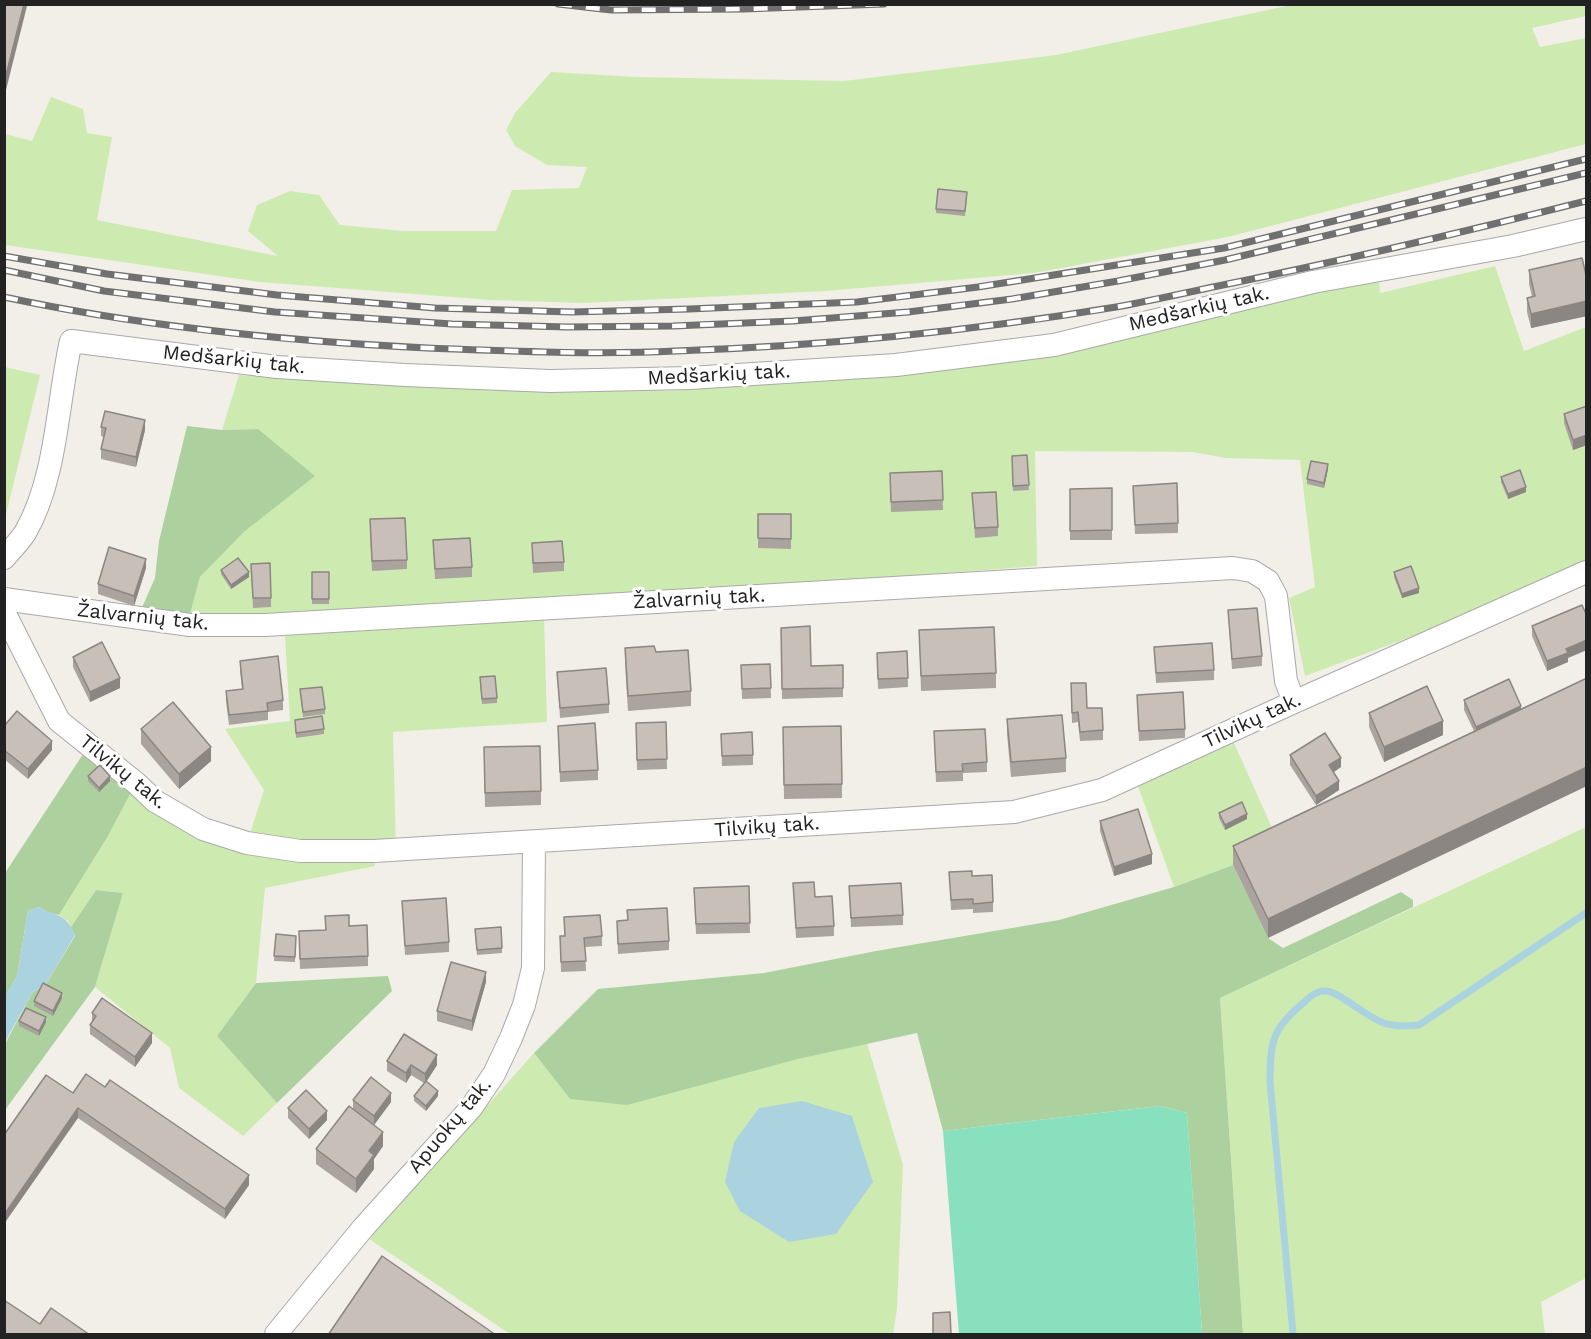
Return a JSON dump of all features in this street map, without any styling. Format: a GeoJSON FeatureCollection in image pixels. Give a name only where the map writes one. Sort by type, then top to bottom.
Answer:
{"type":"FeatureCollection","features":[{"type":"Feature","properties":{"kind":"street","name":"Medšarkių tak."},"geometry":{"type":"LineString","coordinates":[[4,558],[24,535],[48,476],[63,376],[71,341],[277,367],[539,380],[690,378],[896,365],[1054,345],[1313,282],[1513,246],[1587,229]]}},
{"type":"Feature","properties":{"kind":"street","name":"Žalvarnių tak."},"geometry":{"type":"LineString","coordinates":[[4,599],[190,625],[265,625],[1233,568],[1252,571],[1268,581],[1276,596],[1286,681],[1294,702]]}},
{"type":"Feature","properties":{"kind":"street","name":"Tilvikų tak."},"geometry":{"type":"LineString","coordinates":[[4,612],[59,721],[155,801],[203,829],[247,843],[300,851],[374,851],[1014,812],[1102,790],[1587,572]]}},
{"type":"Feature","properties":{"kind":"street","name":"Apuokų tak."},"geometry":{"type":"LineString","coordinates":[[276,1335],[363,1228],[471,1108],[494,1074],[524,1005],[533,968],[534,842]]}},
{"type":"Feature","properties":{"kind":"green space"},"geometry":{"type":"Polygon","coordinates":[[[1291,5],[1586,5],[1586,16],[1532,28],[1540,47],[1586,38],[1586,144],[1228,237],[1034,273],[826,291],[582,303],[491,300],[260,282],[5,245],[5,134],[32,141],[51,97],[83,109],[87,133],[112,137],[97,220],[278,256],[248,231],[257,205],[290,191],[319,195],[340,225],[403,231],[496,231],[512,190],[579,188],[587,167],[547,165],[515,146],[506,130],[515,113],[551,72],[635,77],[844,81],[1056,55],[1291,5]]]}},
{"type":"Feature","properties":{"kind":"green space"},"geometry":{"type":"Polygon","coordinates":[[[1495,266],[1524,351],[1586,327],[1586,572],[1305,676],[1289,598],[1315,587],[1300,460],[1225,458],[1192,452],[1035,451],[1037,566],[265,625],[189,618],[200,577],[245,531],[258,429],[222,430],[239,375],[438,388],[670,391],[933,371],[1078,349],[1171,329],[1379,276],[1380,293],[1495,266]]]}},
{"type":"Feature","properties":{"kind":"green space"},"geometry":{"type":"Polygon","coordinates":[[[4,367],[40,375],[5,519],[4,367]]]}},
{"type":"Feature","properties":{"kind":"green space"},"geometry":{"type":"Polygon","coordinates":[[[187,426],[222,430],[258,429],[315,476],[245,531],[200,577],[189,618],[140,612],[155,578],[159,541],[187,426]]]}},
{"type":"Feature","properties":{"kind":"green space"},"geometry":{"type":"Polygon","coordinates":[[[544,617],[547,722],[393,732],[396,850],[374,851],[375,866],[265,888],[256,983],[217,1036],[277,1103],[243,1136],[179,1088],[170,1048],[95,987],[123,893],[96,890],[71,927],[68,921],[59,915],[108,836],[136,783],[247,843],[264,790],[225,729],[290,721],[285,636],[544,617]]]}},
{"type":"Feature","properties":{"kind":"green space"},"geometry":{"type":"Polygon","coordinates":[[[1229,732],[1279,843],[1233,865],[1174,887],[1134,775],[1229,732]]]}},
{"type":"Feature","properties":{"kind":"green space"},"geometry":{"type":"Polygon","coordinates":[[[89,745],[136,783],[108,836],[59,915],[39,907],[28,911],[17,976],[5,997],[5,873],[89,745]]]}},
{"type":"Feature","properties":{"kind":"green space"},"geometry":{"type":"Polygon","coordinates":[[[1586,827],[1586,1278],[1541,1302],[1545,1334],[1243,1334],[1220,998],[1586,827]]]}},
{"type":"Feature","properties":{"kind":"green space"},"geometry":{"type":"Polygon","coordinates":[[[1233,865],[1268,938],[1283,948],[1401,892],[1413,900],[1413,907],[1220,998],[1243,1334],[1202,1334],[1187,1113],[1160,1106],[943,1131],[917,1033],[798,1059],[627,1105],[570,1099],[534,1053],[598,989],[764,973],[876,951],[1059,920],[1174,887],[1233,865]]]}},
{"type":"Feature","properties":{"kind":"green space"},"geometry":{"type":"Polygon","coordinates":[[[96,890],[123,893],[95,987],[5,1110],[5,1044],[32,993],[46,984],[75,936],[71,927],[96,890]]]}},
{"type":"Feature","properties":{"kind":"green space"},"geometry":{"type":"Polygon","coordinates":[[[388,976],[392,991],[277,1103],[217,1036],[256,983],[388,976]]]}},
{"type":"Feature","properties":{"kind":"green space"},"geometry":{"type":"Polygon","coordinates":[[[867,1043],[903,1165],[897,1309],[893,1334],[510,1334],[369,1239],[534,1053],[570,1099],[798,1059],[867,1043]]]}},
{"type":"Feature","properties":{"kind":"green space"},"geometry":{"type":"Polygon","coordinates":[[[1160,1106],[1187,1113],[1202,1334],[959,1334],[943,1131],[1160,1106]]]}},
{"type":"Feature","properties":{"kind":"water"},"geometry":{"type":"Polygon","coordinates":[[[39,907],[64,919],[75,935],[46,984],[32,993],[5,1042],[4,997],[17,976],[28,911],[39,907]]]}},
{"type":"Feature","properties":{"kind":"water"},"geometry":{"type":"Polygon","coordinates":[[[802,1101],[852,1116],[873,1182],[836,1234],[789,1242],[740,1211],[725,1182],[734,1142],[759,1108],[802,1101]]]}},
{"type":"Feature","properties":{"kind":"building"},"geometry":{"type":"Polygon","coordinates":[[[4,4],[24,4],[4,83],[4,4]]]}},
{"type":"Feature","properties":{"kind":"building"},"geometry":{"type":"Polygon","coordinates":[[[938,189],[967,192],[965,211],[936,209],[938,189]]]}},
{"type":"Feature","properties":{"kind":"building"},"geometry":{"type":"Polygon","coordinates":[[[1582,258],[1587,279],[1587,301],[1531,314],[1527,298],[1535,296],[1529,270],[1582,258]]]}},
{"type":"Feature","properties":{"kind":"building"},"geometry":{"type":"Polygon","coordinates":[[[1587,406],[1587,435],[1573,440],[1564,414],[1587,406]]]}},
{"type":"Feature","properties":{"kind":"building"},"geometry":{"type":"Polygon","coordinates":[[[105,411],[145,420],[136,457],[101,449],[106,428],[101,427],[105,411]]]}},
{"type":"Feature","properties":{"kind":"building"},"geometry":{"type":"Polygon","coordinates":[[[1027,455],[1029,485],[1013,486],[1012,456],[1027,455]]]}},
{"type":"Feature","properties":{"kind":"building"},"geometry":{"type":"Polygon","coordinates":[[[1311,461],[1328,464],[1324,483],[1307,479],[1311,461]]]}},
{"type":"Feature","properties":{"kind":"building"},"geometry":{"type":"Polygon","coordinates":[[[1520,470],[1526,487],[1508,494],[1501,477],[1520,470]]]}},
{"type":"Feature","properties":{"kind":"building"},"geometry":{"type":"Polygon","coordinates":[[[942,471],[943,500],[891,502],[890,473],[942,471]]]}},
{"type":"Feature","properties":{"kind":"building"},"geometry":{"type":"Polygon","coordinates":[[[1177,483],[1178,523],[1135,525],[1133,486],[1177,483]]]}},
{"type":"Feature","properties":{"kind":"building"},"geometry":{"type":"Polygon","coordinates":[[[1112,488],[1112,530],[1070,531],[1070,489],[1112,488]]]}},
{"type":"Feature","properties":{"kind":"building"},"geometry":{"type":"Polygon","coordinates":[[[996,492],[998,527],[975,528],[972,493],[996,492]]]}},
{"type":"Feature","properties":{"kind":"building"},"geometry":{"type":"Polygon","coordinates":[[[758,514],[791,514],[791,539],[758,538],[758,514]]]}},
{"type":"Feature","properties":{"kind":"building"},"geometry":{"type":"Polygon","coordinates":[[[405,518],[407,560],[372,561],[370,519],[405,518]]]}},
{"type":"Feature","properties":{"kind":"building"},"geometry":{"type":"Polygon","coordinates":[[[470,538],[472,567],[435,569],[433,540],[470,538]]]}},
{"type":"Feature","properties":{"kind":"building"},"geometry":{"type":"Polygon","coordinates":[[[562,541],[564,562],[533,563],[532,543],[562,541]]]}},
{"type":"Feature","properties":{"kind":"building"},"geometry":{"type":"Polygon","coordinates":[[[109,547],[146,559],[134,596],[98,584],[109,547]]]}},
{"type":"Feature","properties":{"kind":"building"},"geometry":{"type":"Polygon","coordinates":[[[238,558],[249,572],[231,585],[221,570],[238,558]]]}},
{"type":"Feature","properties":{"kind":"building"},"geometry":{"type":"Polygon","coordinates":[[[270,563],[271,598],[253,598],[251,564],[270,563]]]}},
{"type":"Feature","properties":{"kind":"building"},"geometry":{"type":"Polygon","coordinates":[[[1411,566],[1419,588],[1402,594],[1394,572],[1411,566]]]}},
{"type":"Feature","properties":{"kind":"building"},"geometry":{"type":"Polygon","coordinates":[[[312,572],[329,572],[329,599],[312,599],[312,572]]]}},
{"type":"Feature","properties":{"kind":"building"},"geometry":{"type":"Polygon","coordinates":[[[1582,605],[1587,616],[1587,640],[1566,649],[1568,653],[1547,661],[1532,626],[1582,605]]]}},
{"type":"Feature","properties":{"kind":"building"},"geometry":{"type":"Polygon","coordinates":[[[1257,608],[1262,656],[1232,659],[1228,610],[1257,608]]]}},
{"type":"Feature","properties":{"kind":"building"},"geometry":{"type":"Polygon","coordinates":[[[810,626],[811,666],[843,665],[843,688],[782,689],[781,628],[810,626]]]}},
{"type":"Feature","properties":{"kind":"building"},"geometry":{"type":"Polygon","coordinates":[[[994,627],[996,673],[921,676],[919,630],[994,627]]]}},
{"type":"Feature","properties":{"kind":"building"},"geometry":{"type":"Polygon","coordinates":[[[102,642],[120,678],[90,692],[73,657],[102,642]]]}},
{"type":"Feature","properties":{"kind":"building"},"geometry":{"type":"Polygon","coordinates":[[[1212,643],[1214,670],[1156,673],[1154,647],[1212,643]]]}},
{"type":"Feature","properties":{"kind":"building"},"geometry":{"type":"Polygon","coordinates":[[[654,646],[656,652],[688,650],[691,691],[628,696],[625,648],[654,646]]]}},
{"type":"Feature","properties":{"kind":"building"},"geometry":{"type":"Polygon","coordinates":[[[907,651],[908,678],[878,679],[877,653],[907,651]]]}},
{"type":"Feature","properties":{"kind":"building"},"geometry":{"type":"Polygon","coordinates":[[[278,656],[283,700],[267,703],[268,711],[229,715],[226,691],[243,689],[240,661],[278,656]]]}},
{"type":"Feature","properties":{"kind":"building"},"geometry":{"type":"Polygon","coordinates":[[[770,664],[771,688],[742,689],[741,665],[770,664]]]}},
{"type":"Feature","properties":{"kind":"building"},"geometry":{"type":"Polygon","coordinates":[[[606,668],[609,704],[560,708],[557,672],[606,668]]]}},
{"type":"Feature","properties":{"kind":"building"},"geometry":{"type":"Polygon","coordinates":[[[495,676],[497,698],[482,699],[480,677],[495,676]]]}},
{"type":"Feature","properties":{"kind":"building"},"geometry":{"type":"Polygon","coordinates":[[[1587,678],[1587,767],[1268,919],[1233,846],[1587,678]]]}},
{"type":"Feature","properties":{"kind":"building"},"geometry":{"type":"Polygon","coordinates":[[[1509,679],[1521,706],[1476,727],[1464,700],[1509,679]]]}},
{"type":"Feature","properties":{"kind":"building"},"geometry":{"type":"Polygon","coordinates":[[[1071,683],[1086,683],[1087,708],[1102,708],[1103,730],[1080,732],[1078,712],[1072,713],[1071,683]]]}},
{"type":"Feature","properties":{"kind":"building"},"geometry":{"type":"Polygon","coordinates":[[[1427,686],[1443,721],[1384,747],[1369,713],[1427,686]]]}},
{"type":"Feature","properties":{"kind":"building"},"geometry":{"type":"Polygon","coordinates":[[[322,687],[325,709],[303,712],[300,689],[322,687]]]}},
{"type":"Feature","properties":{"kind":"building"},"geometry":{"type":"Polygon","coordinates":[[[1183,692],[1185,729],[1139,731],[1137,695],[1183,692]]]}},
{"type":"Feature","properties":{"kind":"building"},"geometry":{"type":"Polygon","coordinates":[[[173,702],[211,747],[179,774],[141,729],[173,702]]]}},
{"type":"Feature","properties":{"kind":"building"},"geometry":{"type":"Polygon","coordinates":[[[17,711],[52,741],[28,769],[4,750],[4,726],[17,711]]]}},
{"type":"Feature","properties":{"kind":"building"},"geometry":{"type":"Polygon","coordinates":[[[1062,715],[1066,758],[1011,762],[1007,719],[1062,715]]]}},
{"type":"Feature","properties":{"kind":"building"},"geometry":{"type":"Polygon","coordinates":[[[322,716],[324,729],[296,733],[295,720],[322,716]]]}},
{"type":"Feature","properties":{"kind":"building"},"geometry":{"type":"Polygon","coordinates":[[[666,722],[667,759],[637,760],[636,723],[666,722]]]}},
{"type":"Feature","properties":{"kind":"building"},"geometry":{"type":"Polygon","coordinates":[[[595,723],[598,770],[560,772],[558,726],[595,723]]]}},
{"type":"Feature","properties":{"kind":"building"},"geometry":{"type":"Polygon","coordinates":[[[841,726],[842,784],[784,785],[783,727],[841,726]]]}},
{"type":"Feature","properties":{"kind":"building"},"geometry":{"type":"Polygon","coordinates":[[[985,729],[987,762],[962,764],[963,771],[936,772],[934,731],[985,729]]]}},
{"type":"Feature","properties":{"kind":"building"},"geometry":{"type":"Polygon","coordinates":[[[752,732],[753,755],[722,756],[721,734],[752,732]]]}},
{"type":"Feature","properties":{"kind":"building"},"geometry":{"type":"Polygon","coordinates":[[[1325,733],[1341,758],[1329,765],[1339,781],[1316,796],[1290,755],[1325,733]]]}},
{"type":"Feature","properties":{"kind":"building"},"geometry":{"type":"Polygon","coordinates":[[[540,746],[541,791],[485,793],[484,747],[540,746]]]}},
{"type":"Feature","properties":{"kind":"building"},"geometry":{"type":"Polygon","coordinates":[[[100,765],[110,776],[99,788],[88,776],[100,765]]]}},
{"type":"Feature","properties":{"kind":"building"},"geometry":{"type":"Polygon","coordinates":[[[1242,802],[1247,814],[1225,825],[1219,813],[1242,802]]]}},
{"type":"Feature","properties":{"kind":"building"},"geometry":{"type":"Polygon","coordinates":[[[1138,809],[1152,854],[1114,867],[1100,821],[1138,809]]]}},
{"type":"Feature","properties":{"kind":"building"},"geometry":{"type":"Polygon","coordinates":[[[972,871],[972,876],[992,875],[993,902],[973,904],[973,899],[951,900],[949,872],[972,871]]]}},
{"type":"Feature","properties":{"kind":"building"},"geometry":{"type":"Polygon","coordinates":[[[814,882],[815,897],[832,896],[834,926],[796,928],[793,883],[814,882]]]}},
{"type":"Feature","properties":{"kind":"building"},"geometry":{"type":"Polygon","coordinates":[[[901,883],[903,915],[851,918],[849,886],[901,883]]]}},
{"type":"Feature","properties":{"kind":"building"},"geometry":{"type":"Polygon","coordinates":[[[749,886],[750,923],[696,924],[694,888],[749,886]]]}},
{"type":"Feature","properties":{"kind":"building"},"geometry":{"type":"Polygon","coordinates":[[[446,898],[449,942],[405,946],[402,901],[446,898]]]}},
{"type":"Feature","properties":{"kind":"building"},"geometry":{"type":"Polygon","coordinates":[[[667,908],[669,941],[618,944],[617,921],[628,920],[627,910],[667,908]]]}},
{"type":"Feature","properties":{"kind":"building"},"geometry":{"type":"Polygon","coordinates":[[[349,915],[349,926],[367,925],[368,956],[300,959],[299,931],[326,930],[325,916],[349,915]]]}},
{"type":"Feature","properties":{"kind":"building"},"geometry":{"type":"Polygon","coordinates":[[[600,915],[602,936],[584,938],[586,961],[561,962],[560,936],[565,936],[564,917],[600,915]]]}},
{"type":"Feature","properties":{"kind":"building"},"geometry":{"type":"Polygon","coordinates":[[[501,927],[502,948],[477,950],[475,929],[501,927]]]}},
{"type":"Feature","properties":{"kind":"building"},"geometry":{"type":"Polygon","coordinates":[[[276,934],[296,936],[295,957],[274,956],[276,934]]]}},
{"type":"Feature","properties":{"kind":"building"},"geometry":{"type":"Polygon","coordinates":[[[451,962],[486,972],[472,1021],[437,1011],[451,962]]]}},
{"type":"Feature","properties":{"kind":"building"},"geometry":{"type":"Polygon","coordinates":[[[43,983],[62,993],[53,1011],[34,1001],[43,983]]]}},
{"type":"Feature","properties":{"kind":"building"},"geometry":{"type":"Polygon","coordinates":[[[102,998],[152,1033],[135,1057],[90,1025],[96,1016],[92,1013],[102,998]]]}},
{"type":"Feature","properties":{"kind":"building"},"geometry":{"type":"Polygon","coordinates":[[[26,1008],[46,1017],[39,1031],[19,1021],[26,1008]]]}},
{"type":"Feature","properties":{"kind":"building"},"geometry":{"type":"Polygon","coordinates":[[[404,1034],[437,1055],[425,1074],[411,1065],[406,1073],[387,1061],[404,1034]]]}},
{"type":"Feature","properties":{"kind":"building"},"geometry":{"type":"Polygon","coordinates":[[[86,1074],[105,1087],[110,1080],[249,1175],[225,1209],[78,1108],[4,1215],[4,1135],[46,1075],[73,1093],[86,1074]]]}},
{"type":"Feature","properties":{"kind":"building"},"geometry":{"type":"Polygon","coordinates":[[[371,1077],[391,1093],[374,1116],[353,1100],[371,1077]]]}},
{"type":"Feature","properties":{"kind":"building"},"geometry":{"type":"Polygon","coordinates":[[[426,1081],[438,1091],[426,1106],[414,1096],[426,1081]]]}},
{"type":"Feature","properties":{"kind":"building"},"geometry":{"type":"Polygon","coordinates":[[[306,1090],[327,1111],[309,1129],[288,1108],[306,1090]]]}},
{"type":"Feature","properties":{"kind":"building"},"geometry":{"type":"Polygon","coordinates":[[[349,1106],[383,1132],[369,1151],[374,1155],[356,1179],[316,1149],[349,1106]]]}},
{"type":"Feature","properties":{"kind":"building"},"geometry":{"type":"Polygon","coordinates":[[[382,1256],[496,1335],[328,1335],[382,1256]]]}},
{"type":"Feature","properties":{"kind":"building"},"geometry":{"type":"Polygon","coordinates":[[[4,1300],[40,1324],[51,1308],[90,1335],[4,1335],[4,1300]]]}},
{"type":"Feature","properties":{"kind":"building"},"geometry":{"type":"Polygon","coordinates":[[[950,1312],[951,1335],[933,1335],[933,1313],[950,1312]]]}},
{"type":"Feature","properties":{"kind":"waterway"},"geometry":{"type":"LineString","coordinates":[[1293,1334],[1270,1081],[1272,1047],[1284,1021],[1307,999],[1316,993],[1329,991],[1380,1022],[1397,1026],[1419,1025],[1586,913]]}},
{"type":"Feature","properties":{"kind":"railway"},"geometry":{"type":"LineString","coordinates":[[558,4],[611,10],[744,9],[884,4]]}},
{"type":"Feature","properties":{"kind":"railway"},"geometry":{"type":"LineString","coordinates":[[4,256],[107,274],[277,295],[435,308],[572,312],[857,302],[978,287],[1224,248],[1586,159]]}},
{"type":"Feature","properties":{"kind":"railway"},"geometry":{"type":"LineString","coordinates":[[4,270],[104,291],[275,312],[452,324],[567,327],[673,326],[793,321],[908,312],[1012,299],[1118,281],[1225,260],[1586,173]]}},
{"type":"Feature","properties":{"kind":"railway"},"geometry":{"type":"LineString","coordinates":[[4,297],[109,317],[215,331],[374,345],[614,353],[731,349],[897,336],[1116,307],[1357,256],[1586,201]]}}]}
